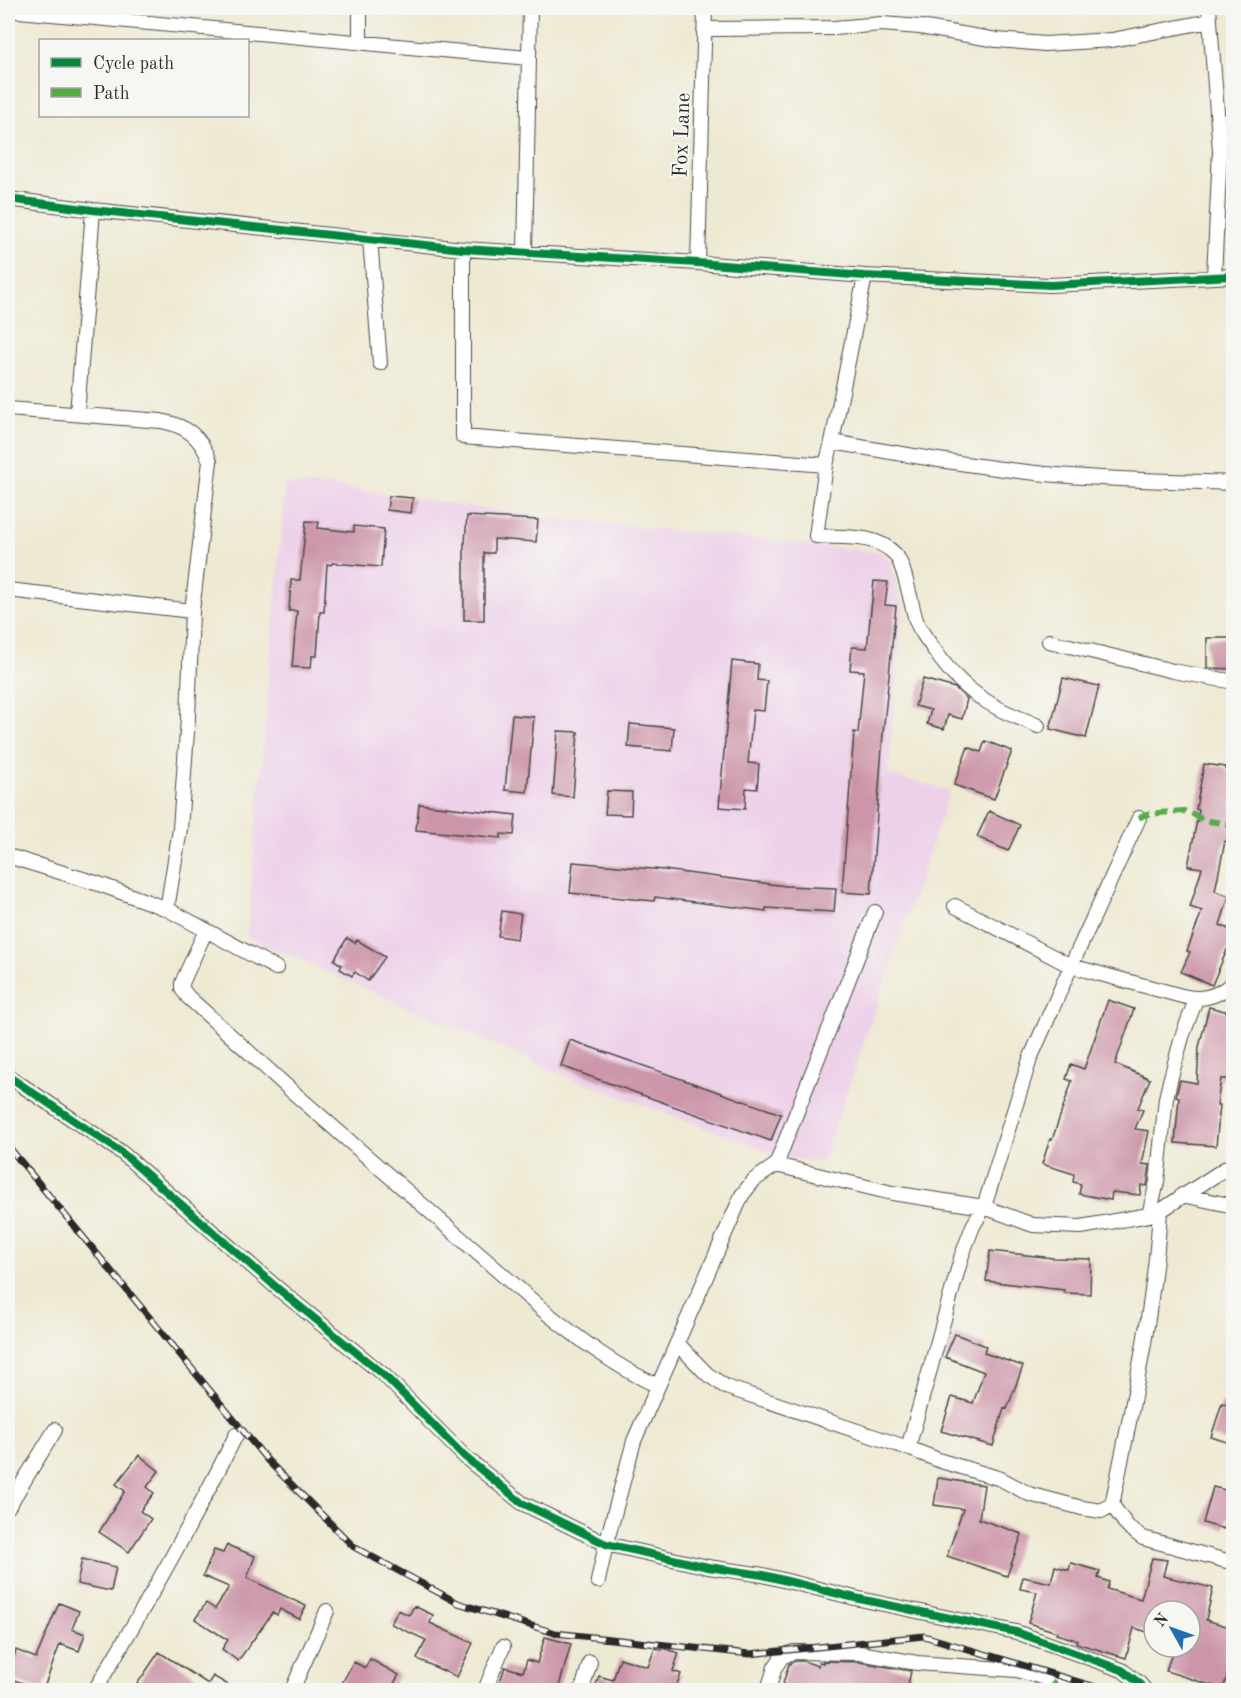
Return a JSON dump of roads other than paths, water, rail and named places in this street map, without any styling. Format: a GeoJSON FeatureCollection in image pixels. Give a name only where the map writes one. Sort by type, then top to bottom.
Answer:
{"type":"FeatureCollection","features":[{"type":"Feature","properties":{"kind":"street"},"geometry":{"type":"LineString","coordinates":[[360,8],[360,42]]}},
{"type":"Feature","properties":{"kind":"street"},"geometry":{"type":"LineString","coordinates":[[525,252],[530,8]]}},
{"type":"Feature","properties":{"kind":"street","name":"Fox Lane"},"geometry":{"type":"LineString","coordinates":[[698,263],[705,8]]}},
{"type":"Feature","properties":{"kind":"street"},"geometry":{"type":"LineString","coordinates":[[8,10],[528,58]]}},
{"type":"Feature","properties":{"kind":"street"},"geometry":{"type":"LineString","coordinates":[[705,29],[834,28],[882,24],[920,27],[996,40],[1046,44],[1112,40],[1210,14],[1220,151],[1214,277]]}},
{"type":"Feature","properties":{"kind":"street"},"geometry":{"type":"LineString","coordinates":[[8,199],[463,249],[865,276],[1050,285],[1233,276]]}},
{"type":"Feature","properties":{"kind":"street"},"geometry":{"type":"LineString","coordinates":[[77,414],[93,210]]}},
{"type":"Feature","properties":{"kind":"street"},"geometry":{"type":"LineString","coordinates":[[370,239],[380,363]]}},
{"type":"Feature","properties":{"kind":"street"},"geometry":{"type":"LineString","coordinates":[[463,249],[463,437],[826,465]]}},
{"type":"Feature","properties":{"kind":"street"},"geometry":{"type":"LineString","coordinates":[[865,276],[826,465],[816,536],[871,540],[896,555],[903,570],[917,623],[944,665],[969,690],[996,708],[1038,726]]}},
{"type":"Feature","properties":{"kind":"street"},"geometry":{"type":"LineString","coordinates":[[8,409],[174,423],[197,438],[205,448],[210,461],[192,611],[188,718],[180,829],[167,909]]}},
{"type":"Feature","properties":{"kind":"street"},"geometry":{"type":"LineString","coordinates":[[832,442],[1045,474],[1147,481],[1233,483]]}},
{"type":"Feature","properties":{"kind":"street"},"geometry":{"type":"LineString","coordinates":[[8,590],[192,611]]}},
{"type":"Feature","properties":{"kind":"street"},"geometry":{"type":"LineString","coordinates":[[1049,641],[1173,671],[1233,682]]}},
{"type":"Feature","properties":{"kind":"street"},"geometry":{"type":"LineString","coordinates":[[908,1448],[962,1255],[984,1207],[1030,1059],[1139,818]]}},
{"type":"Feature","properties":{"kind":"street"},"geometry":{"type":"LineString","coordinates":[[8,856],[99,884],[167,909],[276,968]]}},
{"type":"Feature","properties":{"kind":"street"},"geometry":{"type":"LineString","coordinates":[[955,906],[1071,966],[1196,999],[1230,989]]}},
{"type":"Feature","properties":{"kind":"street"},"geometry":{"type":"LineString","coordinates":[[597,1581],[634,1441],[742,1195],[754,1180],[776,1164],[875,912]]}},
{"type":"Feature","properties":{"kind":"street"},"geometry":{"type":"LineString","coordinates":[[206,930],[182,982],[182,989],[188,997],[294,1093],[543,1310],[569,1331],[633,1374],[658,1386]]}},
{"type":"Feature","properties":{"kind":"street"},"geometry":{"type":"LineString","coordinates":[[1196,999],[1182,1037],[1166,1098],[1155,1213],[1158,1240],[1140,1373],[1112,1505],[1128,1527],[1143,1539],[1233,1563]]}},
{"type":"Feature","properties":{"kind":"street"},"geometry":{"type":"LineString","coordinates":[[8,1076],[121,1152],[276,1287],[386,1376],[465,1457],[522,1503],[606,1544],[708,1567],[764,1575],[855,1598],[1016,1632],[1122,1670],[1146,1690]]}},
{"type":"Feature","properties":{"kind":"street"},"geometry":{"type":"LineString","coordinates":[[776,1164],[892,1194],[984,1207],[1033,1226],[1081,1227],[1155,1213],[1233,1163]]}},
{"type":"Feature","properties":{"kind":"street"},"geometry":{"type":"LineString","coordinates":[[1182,1195],[1233,1206]]}},
{"type":"Feature","properties":{"kind":"street"},"geometry":{"type":"LineString","coordinates":[[678,1344],[707,1374],[726,1387],[941,1461],[1001,1479],[1029,1494],[1101,1511],[1112,1505]]}},
{"type":"Feature","properties":{"kind":"street"},"geometry":{"type":"LineString","coordinates":[[8,1507],[55,1430]]}},
{"type":"Feature","properties":{"kind":"street"},"geometry":{"type":"LineString","coordinates":[[94,1690],[134,1626],[192,1522],[236,1435]]}},
{"type":"Feature","properties":{"kind":"street"},"geometry":{"type":"LineString","coordinates":[[292,1690],[327,1611]]}},
{"type":"Feature","properties":{"kind":"street"},"geometry":{"type":"LineString","coordinates":[[485,1690],[503,1647]]}},
{"type":"Feature","properties":{"kind":"street"},"geometry":{"type":"LineString","coordinates":[[768,1690],[775,1667],[782,1657],[793,1652],[860,1653],[917,1663],[1017,1670],[1082,1690]]}},
{"type":"Feature","properties":{"kind":"street"},"geometry":{"type":"LineString","coordinates":[[582,1690],[590,1662]]}},
{"type":"Feature","properties":{"kind":"railway"},"geometry":{"type":"LineString","coordinates":[[8,1146],[268,1461],[354,1547],[458,1603],[555,1633],[750,1654],[924,1636],[1106,1690]]}}]}
